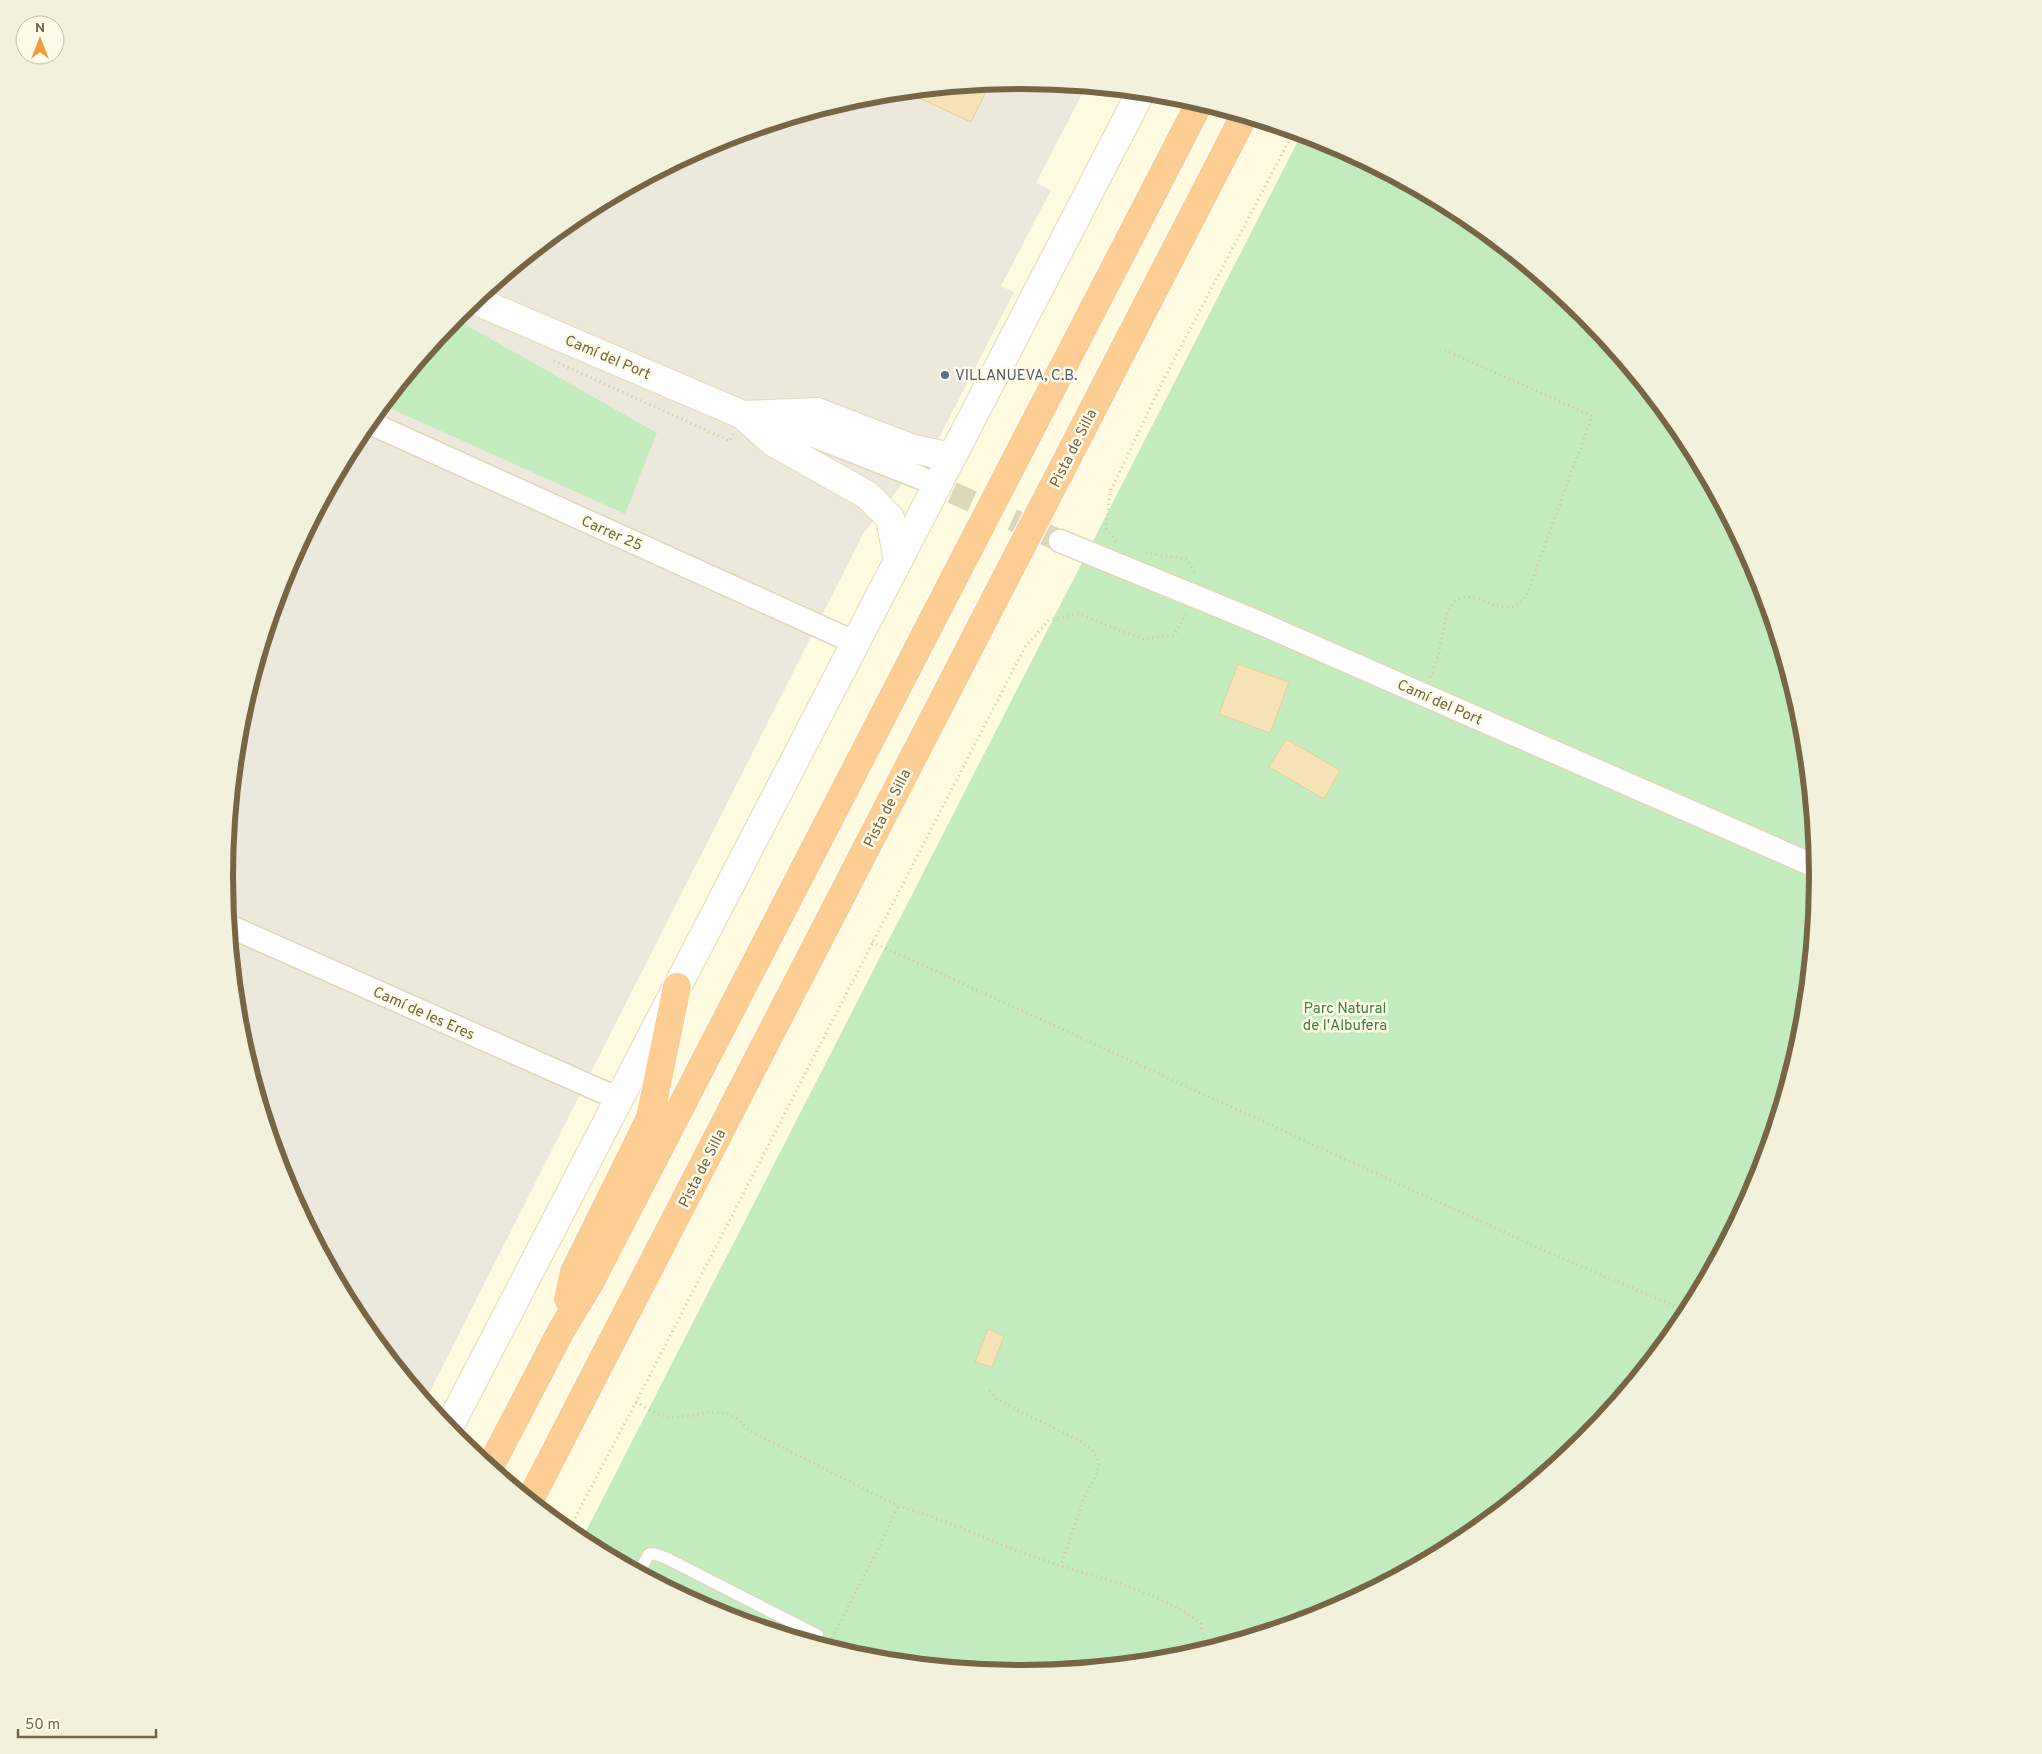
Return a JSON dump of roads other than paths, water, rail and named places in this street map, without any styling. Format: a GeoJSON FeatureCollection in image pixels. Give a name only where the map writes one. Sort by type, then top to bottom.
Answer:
{"type":"FeatureCollection","features":[{"type":"Feature","properties":{"kind":"highway"},"geometry":{"type":"LineString","coordinates":[[493,1462],[561,1331],[595,1272],[1196,109]]}},
{"type":"Feature","properties":{"kind":"highway","name":"Pista de Silla"},"geometry":{"type":"LineString","coordinates":[[532,1495],[1241,121]]}},
{"type":"Feature","properties":{"kind":"highway"},"geometry":{"type":"LineString","coordinates":[[561,1331],[574,1272],[650,1118],[678,987]]}},
{"type":"Feature","properties":{"kind":"street"},"geometry":{"type":"LineString","coordinates":[[452,1422],[1138,97]]}},
{"type":"Feature","properties":{"kind":"street","name":"Camí del Port"},"geometry":{"type":"LineString","coordinates":[[481,303],[742,415],[791,427],[921,478]]}},
{"type":"Feature","properties":{"kind":"street","name":"Camí del Port"},"geometry":{"type":"LineString","coordinates":[[742,415],[817,412],[913,449],[952,457]]}},
{"type":"Feature","properties":{"kind":"street","name":"Camí del Port"},"geometry":{"type":"LineString","coordinates":[[742,415],[773,442],[868,495],[890,518],[898,561]]}},
{"type":"Feature","properties":{"kind":"street","name":"Carrer 25"},"geometry":{"type":"LineString","coordinates":[[376,425],[856,643]]}},
{"type":"Feature","properties":{"kind":"street","name":"Camí del Port"},"geometry":{"type":"LineString","coordinates":[[1060,541],[1197,596],[1809,863]]}},
{"type":"Feature","properties":{"kind":"street","name":"Camí de les Eres"},"geometry":{"type":"LineString","coordinates":[[234,928],[620,1099]]}},
{"type":"Feature","properties":{"kind":"lane"},"geometry":{"type":"LineString","coordinates":[[641,1568],[649,1554],[666,1558],[817,1635],[816,1638]]}},
{"type":"Feature","properties":{"kind":"tunnel"},"geometry":{"type":"LineString","coordinates":[[922,479],[1060,541]]}},
{"type":"Feature","properties":{"kind":"place","name":"VILLANUEVA, C.B."},"geometry":{"type":"Point","coordinates":[945,375]}},
{"type":"Feature","properties":{"kind":"park label","name":"Parc Natural de l'Albufera"},"geometry":{"type":"Point","coordinates":[1345,1016]}}]}
